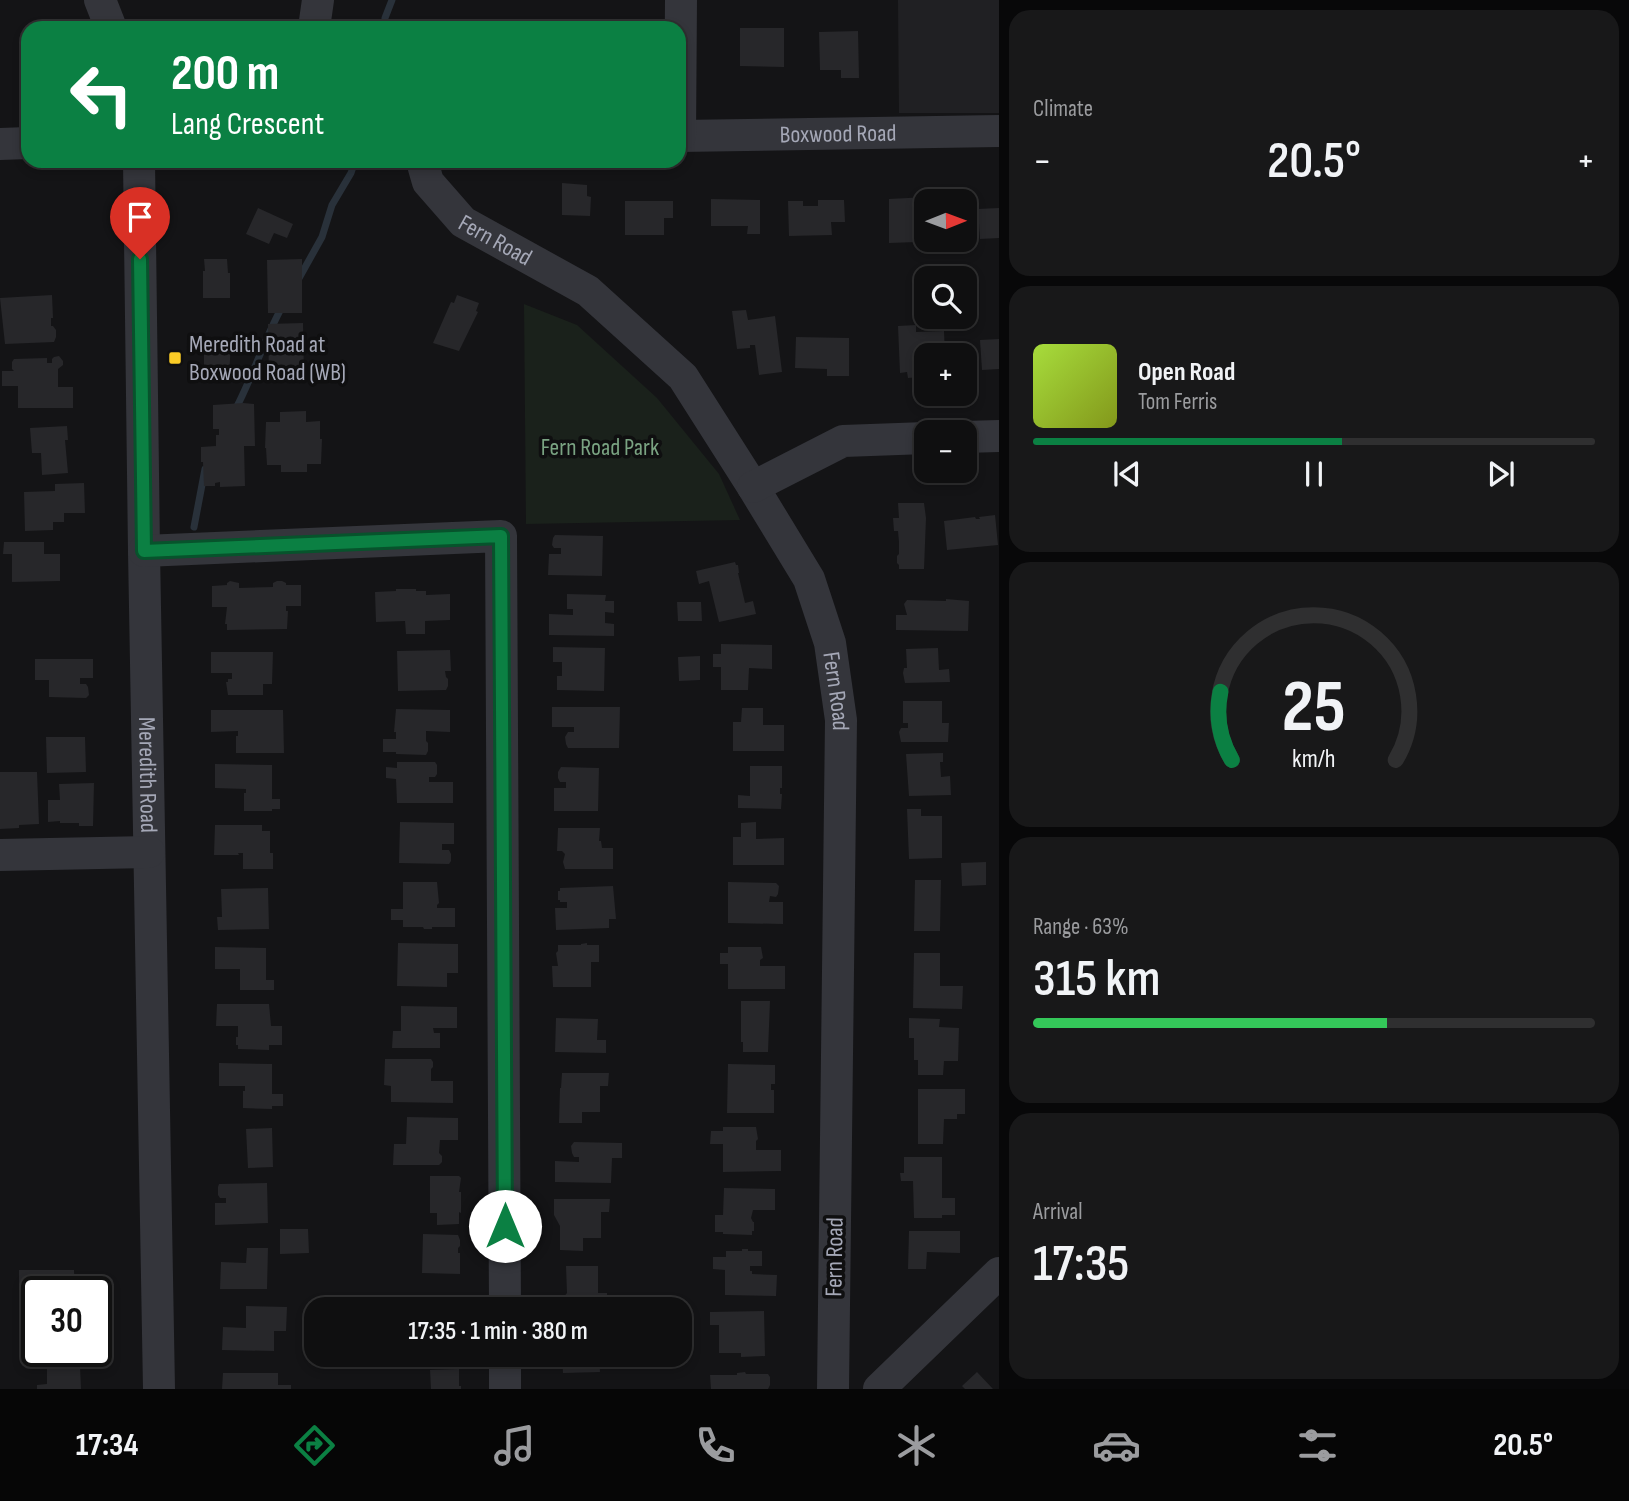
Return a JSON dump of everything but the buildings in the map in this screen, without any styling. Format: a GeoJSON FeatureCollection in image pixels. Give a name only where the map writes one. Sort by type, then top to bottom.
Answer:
{"type":"FeatureCollection","features":[{"type":"Feature","properties":{"kind":"street"},"geometry":{"type":"LineString","coordinates":[[100,0],[108,21]]}},
{"type":"Feature","properties":{"kind":"street"},"geometry":{"type":"LineString","coordinates":[[315,21],[317,0]]}},
{"type":"Feature","properties":{"kind":"street"},"geometry":{"type":"LineString","coordinates":[[681,0],[681,21]]}},
{"type":"Feature","properties":{"kind":"street","name":"Boxwood Road"},"geometry":{"type":"LineString","coordinates":[[686,136],[999,131]]}},
{"type":"Feature","properties":{"kind":"street"},"geometry":{"type":"LineString","coordinates":[[0,144],[21,143]]}},
{"type":"Feature","properties":{"kind":"street","name":"Meredith Road"},"geometry":{"type":"LineString","coordinates":[[139,168],[159,1389]]}},
{"type":"Feature","properties":{"kind":"street","name":"Fern Road"},"geometry":{"type":"LineString","coordinates":[[424,168],[428,181],[463,222],[588,291],[683,377],[808,579],[830,643],[841,720],[832,1389]]}},
{"type":"Feature","properties":{"kind":"street"},"geometry":{"type":"LineString","coordinates":[[977,437],[999,436]]}},
{"type":"Feature","properties":{"kind":"street"},"geometry":{"type":"LineString","coordinates":[[753,487],[843,440],[914,438]]}},
{"type":"Feature","properties":{"kind":"street"},"geometry":{"type":"LineString","coordinates":[[144,551],[501,536],[505,1297]]}},
{"type":"Feature","properties":{"kind":"street"},"geometry":{"type":"LineString","coordinates":[[0,855],[149,852]]}},
{"type":"Feature","properties":{"kind":"street"},"geometry":{"type":"LineString","coordinates":[[879,1389],[999,1273]]}},
{"type":"Feature","properties":{"kind":"street"},"geometry":{"type":"LineString","coordinates":[[505,1367],[505,1389]]}},
{"type":"Feature","properties":{"kind":"shaded area"},"geometry":{"type":"Polygon","coordinates":[[[898,0],[999,0],[999,113],[899,113],[898,0]]]}},
{"type":"Feature","properties":{"kind":"green space","name":"Fern Road Park"},"geometry":{"type":"Polygon","coordinates":[[[524,304],[577,325],[657,398],[719,474],[740,520],[526,524],[524,304]]]}},
{"type":"Feature","properties":{"kind":"waterway"},"geometry":{"type":"LineString","coordinates":[[385,21],[392,0]]}},
{"type":"Feature","properties":{"kind":"waterway"},"geometry":{"type":"LineString","coordinates":[[298,280],[322,237],[332,205],[353,168]]}},
{"type":"Feature","properties":{"kind":"waterway"},"geometry":{"type":"LineString","coordinates":[[234,412],[283,305]]}},
{"type":"Feature","properties":{"kind":"waterway"},"geometry":{"type":"LineString","coordinates":[[194,527],[205,469]]}},
{"type":"Feature","properties":{"kind":"place","name":"Meredith Road at Boxwood Road (WB)"},"geometry":{"type":"Point","coordinates":[175,358]}},
{"type":"Feature","properties":{"kind":"route"},"geometry":{"type":"LineString","coordinates":[[140,259],[144,551],[501,536],[505,1226]]}}]}
